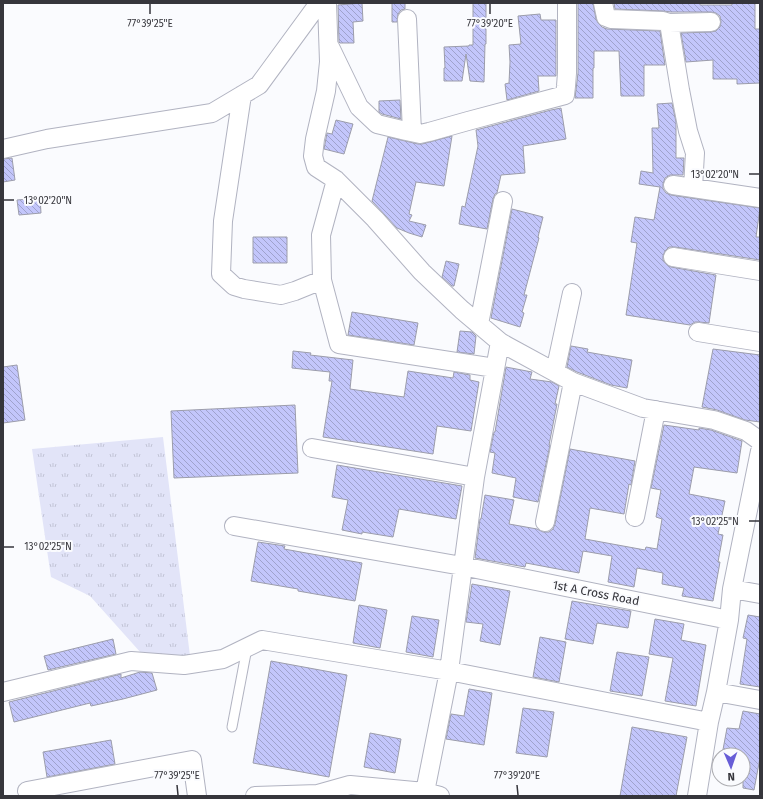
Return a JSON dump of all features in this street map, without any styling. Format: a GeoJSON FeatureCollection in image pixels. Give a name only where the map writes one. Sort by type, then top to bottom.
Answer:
{"type":"FeatureCollection","features":[{"type":"Feature","properties":{"kind":"street"},"geometry":{"type":"LineString","coordinates":[[3,149],[47,139],[212,113],[259,85],[319,3]]}},
{"type":"Feature","properties":{"kind":"street"},"geometry":{"type":"LineString","coordinates":[[327,3],[329,62],[326,91],[315,139],[313,156],[316,167],[336,180],[374,218],[422,272],[479,324],[506,346],[573,382],[643,408],[714,420],[746,431],[760,441]]}},
{"type":"Feature","properties":{"kind":"street"},"geometry":{"type":"LineString","coordinates":[[328,44],[359,107],[377,124],[420,134],[565,95],[567,73],[567,3]]}},
{"type":"Feature","properties":{"kind":"street"},"geometry":{"type":"LineString","coordinates":[[603,3],[606,17],[611,18],[663,21],[669,23],[711,22]]}},
{"type":"Feature","properties":{"kind":"street"},"geometry":{"type":"LineString","coordinates":[[407,19],[412,132]]}},
{"type":"Feature","properties":{"kind":"street"},"geometry":{"type":"LineString","coordinates":[[669,23],[688,131],[695,153],[693,188]]}},
{"type":"Feature","properties":{"kind":"street"},"geometry":{"type":"LineString","coordinates":[[242,95],[223,221],[221,274],[234,286],[281,296],[322,280]]}},
{"type":"Feature","properties":{"kind":"street"},"geometry":{"type":"LineString","coordinates":[[336,180],[320,235],[322,280],[339,344],[495,368]]}},
{"type":"Feature","properties":{"kind":"street"},"geometry":{"type":"LineString","coordinates":[[673,185],[760,198]]}},
{"type":"Feature","properties":{"kind":"street"},"geometry":{"type":"LineString","coordinates":[[479,324],[503,201]]}},
{"type":"Feature","properties":{"kind":"street"},"geometry":{"type":"LineString","coordinates":[[673,257],[760,271]]}},
{"type":"Feature","properties":{"kind":"street"},"geometry":{"type":"LineString","coordinates":[[555,372],[572,293]]}},
{"type":"Feature","properties":{"kind":"street"},"geometry":{"type":"LineString","coordinates":[[698,332],[760,342]]}},
{"type":"Feature","properties":{"kind":"street"},"geometry":{"type":"LineString","coordinates":[[255,796],[318,794],[350,785],[433,794],[475,477],[500,342]]}},
{"type":"Feature","properties":{"kind":"street"},"geometry":{"type":"LineString","coordinates":[[545,522],[573,382]]}},
{"type":"Feature","properties":{"kind":"street"},"geometry":{"type":"LineString","coordinates":[[635,517],[656,410]]}},
{"type":"Feature","properties":{"kind":"street"},"geometry":{"type":"LineString","coordinates":[[312,448],[475,477]]}},
{"type":"Feature","properties":{"kind":"street"},"geometry":{"type":"LineString","coordinates":[[697,796],[709,722],[729,620],[732,589],[760,451]]}},
{"type":"Feature","properties":{"kind":"street","name":"1st A Cross Road"},"geometry":{"type":"LineString","coordinates":[[234,526],[462,566],[729,620]]}},
{"type":"Feature","properties":{"kind":"street"},"geometry":{"type":"LineString","coordinates":[[732,589],[760,594]]}},
{"type":"Feature","properties":{"kind":"street"},"geometry":{"type":"LineString","coordinates":[[3,692],[131,661],[184,665],[223,659],[262,640],[449,671],[709,722]]}},
{"type":"Feature","properties":{"kind":"street"},"geometry":{"type":"LineString","coordinates":[[716,692],[760,700]]}},
{"type":"Feature","properties":{"kind":"street"},"geometry":{"type":"LineString","coordinates":[[27,791],[192,760],[197,796]]}},
{"type":"Feature","properties":{"kind":"lane"},"geometry":{"type":"LineString","coordinates":[[232,727],[248,647]]}},
{"type":"Feature","properties":{"kind":"green space"},"geometry":{"type":"Polygon","coordinates":[[[163,437],[190,656],[141,653],[90,596],[51,577],[32,449],[163,437]]]}},
{"type":"Feature","properties":{"kind":"building"},"geometry":{"type":"Polygon","coordinates":[[[362,3],[363,21],[353,22],[354,43],[340,43],[338,5],[362,3]]]}},
{"type":"Feature","properties":{"kind":"building"},"geometry":{"type":"Polygon","coordinates":[[[392,3],[405,3],[405,9],[401,10],[398,14],[397,22],[392,22],[392,3]]]}},
{"type":"Feature","properties":{"kind":"building"},"geometry":{"type":"Polygon","coordinates":[[[473,3],[486,3],[484,82],[470,81],[466,54],[462,81],[444,81],[444,47],[473,45],[473,3]]]}},
{"type":"Feature","properties":{"kind":"building"},"geometry":{"type":"Polygon","coordinates":[[[578,3],[593,3],[598,23],[607,29],[660,31],[665,65],[644,65],[644,96],[621,96],[619,51],[594,51],[593,98],[575,98],[578,73],[578,3]]]}},
{"type":"Feature","properties":{"kind":"building"},"geometry":{"type":"Polygon","coordinates":[[[614,3],[700,3],[700,5],[732,5],[732,3],[755,3],[755,29],[760,29],[760,83],[737,84],[737,79],[713,79],[713,60],[686,62],[681,33],[716,31],[720,27],[721,22],[720,16],[716,13],[615,9],[614,3]]]}},
{"type":"Feature","properties":{"kind":"building"},"geometry":{"type":"Polygon","coordinates":[[[540,14],[541,20],[556,20],[556,76],[538,76],[539,91],[507,100],[505,84],[509,83],[509,45],[521,44],[518,16],[540,14]]]}},
{"type":"Feature","properties":{"kind":"building"},"geometry":{"type":"Polygon","coordinates":[[[400,100],[401,119],[379,112],[379,101],[400,100]]]}},
{"type":"Feature","properties":{"kind":"building"},"geometry":{"type":"Polygon","coordinates":[[[672,103],[676,122],[676,158],[684,158],[683,175],[670,175],[665,178],[663,189],[666,193],[677,196],[760,208],[756,237],[760,237],[760,260],[675,247],[669,247],[665,251],[663,260],[671,267],[716,275],[709,323],[695,322],[690,325],[626,315],[637,243],[631,242],[635,217],[654,220],[660,187],[639,184],[641,171],[653,173],[652,128],[659,128],[657,104],[672,103]]]}},
{"type":"Feature","properties":{"kind":"building"},"geometry":{"type":"Polygon","coordinates":[[[561,108],[566,139],[523,146],[525,173],[501,175],[497,193],[493,199],[487,229],[459,224],[462,206],[465,207],[478,146],[476,130],[561,108]]]}},
{"type":"Feature","properties":{"kind":"building"},"geometry":{"type":"Polygon","coordinates":[[[336,120],[353,124],[344,154],[324,149],[327,133],[332,134],[336,120]]]}},
{"type":"Feature","properties":{"kind":"building"},"geometry":{"type":"Polygon","coordinates":[[[452,136],[444,186],[416,182],[409,214],[412,215],[409,221],[426,225],[422,237],[397,228],[372,201],[388,137],[422,144],[452,136]]]}},
{"type":"Feature","properties":{"kind":"building"},"geometry":{"type":"Polygon","coordinates":[[[12,158],[15,180],[3,182],[3,159],[12,158]]]}},
{"type":"Feature","properties":{"kind":"building"},"geometry":{"type":"Polygon","coordinates":[[[40,198],[41,213],[19,215],[17,200],[40,198]]]}},
{"type":"Feature","properties":{"kind":"building"},"geometry":{"type":"Polygon","coordinates":[[[512,209],[543,217],[524,295],[527,295],[522,312],[524,313],[520,327],[491,318],[512,209]]]}},
{"type":"Feature","properties":{"kind":"building"},"geometry":{"type":"Polygon","coordinates":[[[253,237],[287,237],[287,263],[253,263],[253,237]]]}},
{"type":"Feature","properties":{"kind":"building"},"geometry":{"type":"Polygon","coordinates":[[[446,261],[459,264],[454,286],[442,277],[446,261]]]}},
{"type":"Feature","properties":{"kind":"building"},"geometry":{"type":"Polygon","coordinates":[[[352,312],[418,323],[414,345],[348,335],[352,312]]]}},
{"type":"Feature","properties":{"kind":"building"},"geometry":{"type":"Polygon","coordinates":[[[460,331],[472,332],[476,336],[474,354],[457,352],[460,331]]]}},
{"type":"Feature","properties":{"kind":"building"},"geometry":{"type":"Polygon","coordinates":[[[571,346],[588,349],[587,352],[632,360],[627,388],[611,385],[567,367],[571,346]]]}},
{"type":"Feature","properties":{"kind":"building"},"geometry":{"type":"Polygon","coordinates":[[[713,349],[760,355],[760,422],[745,420],[717,410],[702,407],[713,349]]]}},
{"type":"Feature","properties":{"kind":"building"},"geometry":{"type":"Polygon","coordinates":[[[293,351],[311,353],[310,355],[353,360],[350,389],[404,397],[408,371],[453,378],[454,372],[470,375],[470,380],[479,382],[471,431],[437,426],[433,454],[323,437],[332,381],[329,381],[330,372],[292,368],[293,351]]]}},
{"type":"Feature","properties":{"kind":"building"},"geometry":{"type":"Polygon","coordinates":[[[17,365],[25,420],[3,423],[3,367],[17,365]]]}},
{"type":"Feature","properties":{"kind":"building"},"geometry":{"type":"Polygon","coordinates":[[[506,367],[532,372],[530,379],[552,382],[559,386],[555,404],[557,404],[550,445],[538,502],[513,497],[516,478],[492,473],[495,453],[490,452],[495,432],[506,367]]]}},
{"type":"Feature","properties":{"kind":"building"},"geometry":{"type":"Polygon","coordinates":[[[295,405],[298,473],[174,478],[171,411],[295,405]]]}},
{"type":"Feature","properties":{"kind":"building"},"geometry":{"type":"Polygon","coordinates":[[[664,425],[699,430],[699,428],[711,430],[742,441],[737,473],[694,467],[689,494],[725,501],[718,534],[723,535],[713,601],[682,596],[684,588],[662,584],[663,573],[637,568],[634,587],[608,582],[612,556],[583,551],[579,573],[526,563],[525,567],[475,558],[485,495],[514,500],[509,524],[537,529],[543,532],[549,532],[553,529],[570,449],[635,461],[631,485],[629,484],[624,514],[590,508],[585,539],[645,550],[646,547],[657,549],[662,519],[656,517],[661,490],[651,488],[664,425]]]}},
{"type":"Feature","properties":{"kind":"building"},"geometry":{"type":"Polygon","coordinates":[[[337,465],[462,486],[456,519],[399,509],[393,537],[362,532],[362,534],[342,530],[348,500],[332,497],[337,465]]]}},
{"type":"Feature","properties":{"kind":"building"},"geometry":{"type":"Polygon","coordinates":[[[258,542],[285,546],[284,549],[362,563],[355,601],[251,581],[258,542]]]}},
{"type":"Feature","properties":{"kind":"building"},"geometry":{"type":"Polygon","coordinates":[[[472,584],[510,591],[500,645],[480,641],[483,624],[466,622],[472,584]]]}},
{"type":"Feature","properties":{"kind":"building"},"geometry":{"type":"Polygon","coordinates":[[[572,601],[631,611],[628,628],[597,623],[593,644],[565,639],[572,601]]]}},
{"type":"Feature","properties":{"kind":"building"},"geometry":{"type":"Polygon","coordinates":[[[359,605],[387,610],[380,648],[353,643],[359,605]]]}},
{"type":"Feature","properties":{"kind":"building"},"geometry":{"type":"Polygon","coordinates":[[[748,615],[760,617],[760,687],[740,684],[747,639],[743,638],[748,615]]]}},
{"type":"Feature","properties":{"kind":"building"},"geometry":{"type":"Polygon","coordinates":[[[412,616],[439,620],[433,657],[406,652],[412,616]]]}},
{"type":"Feature","properties":{"kind":"building"},"geometry":{"type":"Polygon","coordinates":[[[655,619],[684,624],[681,640],[706,645],[696,706],[665,701],[673,658],[649,654],[655,619]]]}},
{"type":"Feature","properties":{"kind":"building"},"geometry":{"type":"Polygon","coordinates":[[[540,637],[566,642],[559,682],[533,677],[540,637]]]}},
{"type":"Feature","properties":{"kind":"building"},"geometry":{"type":"Polygon","coordinates":[[[113,639],[116,654],[48,670],[44,656],[113,639]]]}},
{"type":"Feature","properties":{"kind":"building"},"geometry":{"type":"Polygon","coordinates":[[[617,652],[649,657],[642,696],[610,691],[617,652]]]}},
{"type":"Feature","properties":{"kind":"building"},"geometry":{"type":"Polygon","coordinates":[[[271,661],[347,675],[329,777],[253,763],[271,661]]]}},
{"type":"Feature","properties":{"kind":"building"},"geometry":{"type":"Polygon","coordinates":[[[140,672],[152,673],[157,690],[91,706],[90,703],[14,722],[9,702],[121,674],[121,678],[140,672]]]}},
{"type":"Feature","properties":{"kind":"building"},"geometry":{"type":"Polygon","coordinates":[[[469,689],[492,693],[484,745],[446,739],[451,714],[464,716],[469,689]]]}},
{"type":"Feature","properties":{"kind":"building"},"geometry":{"type":"Polygon","coordinates":[[[523,708],[554,712],[547,757],[516,753],[523,708]]]}},
{"type":"Feature","properties":{"kind":"building"},"geometry":{"type":"Polygon","coordinates":[[[743,711],[760,714],[760,758],[754,790],[743,788],[751,787],[751,747],[723,747],[727,728],[739,729],[743,711]]]}},
{"type":"Feature","properties":{"kind":"building"},"geometry":{"type":"Polygon","coordinates":[[[632,727],[687,737],[676,796],[620,796],[632,727]]]}},
{"type":"Feature","properties":{"kind":"building"},"geometry":{"type":"Polygon","coordinates":[[[370,733],[401,739],[395,773],[364,767],[370,733]]]}},
{"type":"Feature","properties":{"kind":"building"},"geometry":{"type":"Polygon","coordinates":[[[111,740],[115,764],[47,777],[43,752],[111,740]]]}}]}
